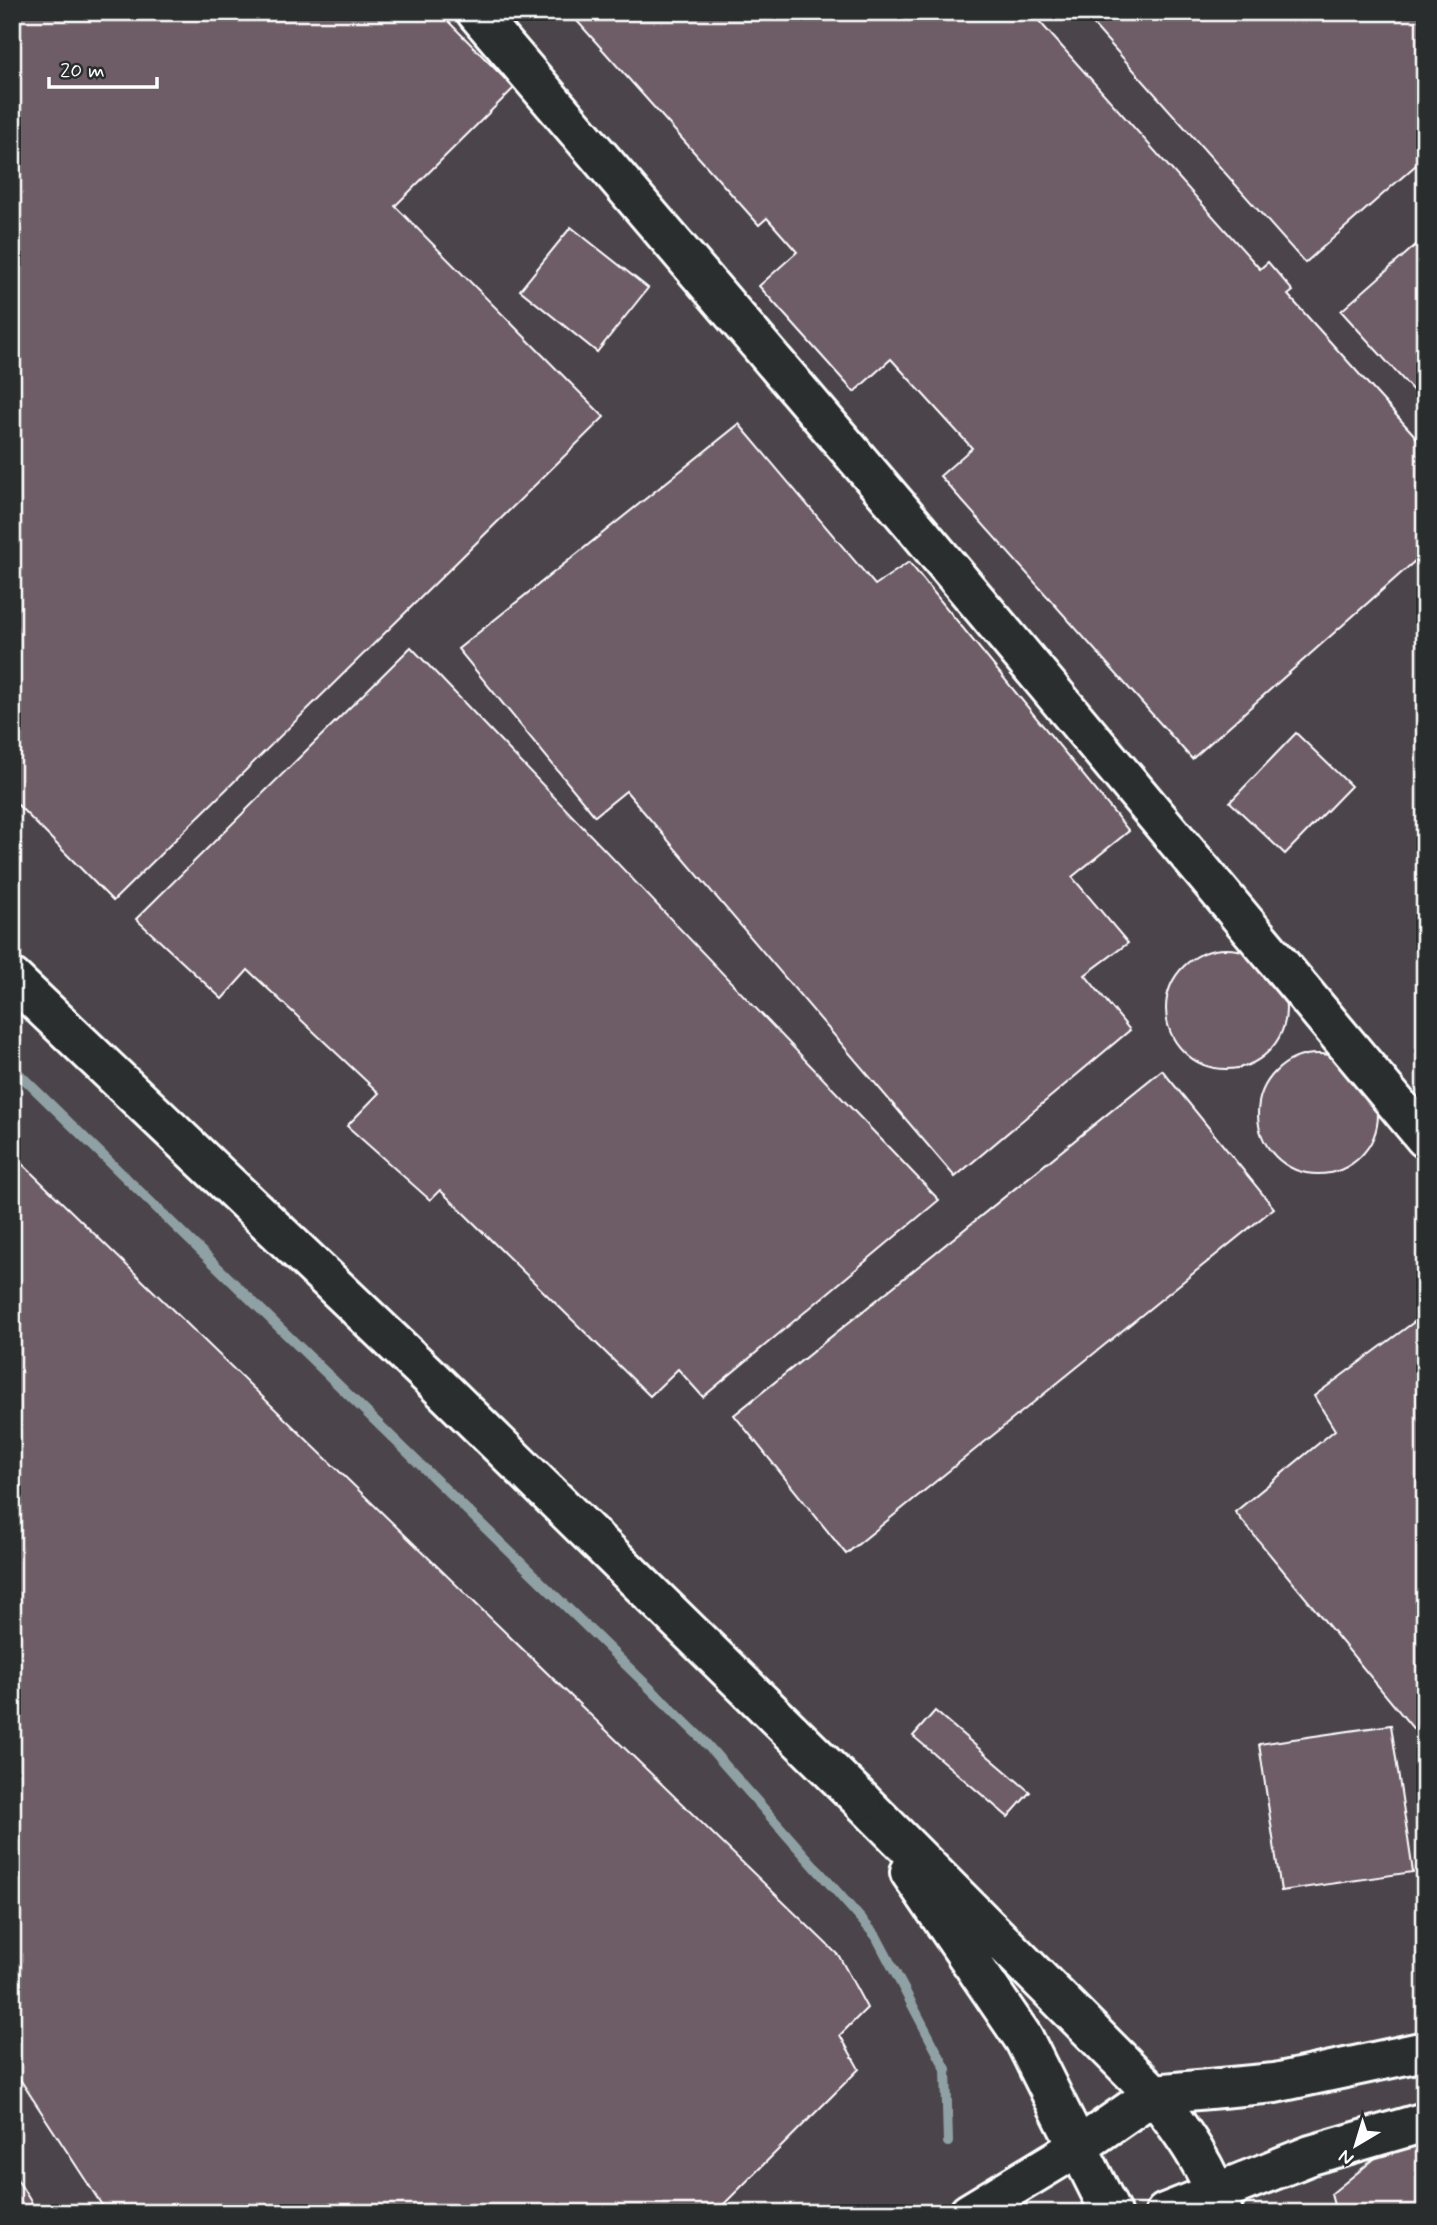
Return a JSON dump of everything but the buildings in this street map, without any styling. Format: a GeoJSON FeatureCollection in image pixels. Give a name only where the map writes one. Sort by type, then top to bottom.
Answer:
{"type":"FeatureCollection","features":[{"type":"Feature","properties":{"kind":"street"},"geometry":{"type":"LineString","coordinates":[[476,12],[916,528],[1425,1138]]}},
{"type":"Feature","properties":{"kind":"street"},"geometry":{"type":"LineString","coordinates":[[12,978],[432,1379],[862,1801],[1154,2094],[1189,2140],[1220,2202]]}},
{"type":"Feature","properties":{"kind":"street"},"geometry":{"type":"LineString","coordinates":[[862,1801],[1024,2039],[1111,2213]]}},
{"type":"Feature","properties":{"kind":"street"},"geometry":{"type":"LineString","coordinates":[[969,2213],[1078,2147],[1154,2094],[1275,2084],[1425,2051]]}},
{"type":"Feature","properties":{"kind":"street"},"geometry":{"type":"LineString","coordinates":[[1165,2213],[1220,2202],[1311,2155],[1425,2122]]}},
{"type":"Feature","properties":{"kind":"shaded area"},"geometry":{"type":"Polygon","coordinates":[[[12,12],[1425,12],[1425,2213],[12,2213],[12,12]]]}},
{"type":"Feature","properties":{"kind":"waterway"},"geometry":{"type":"LineString","coordinates":[[12,1067],[702,1739],[876,1936],[946,2069],[948,2142]]}}]}
